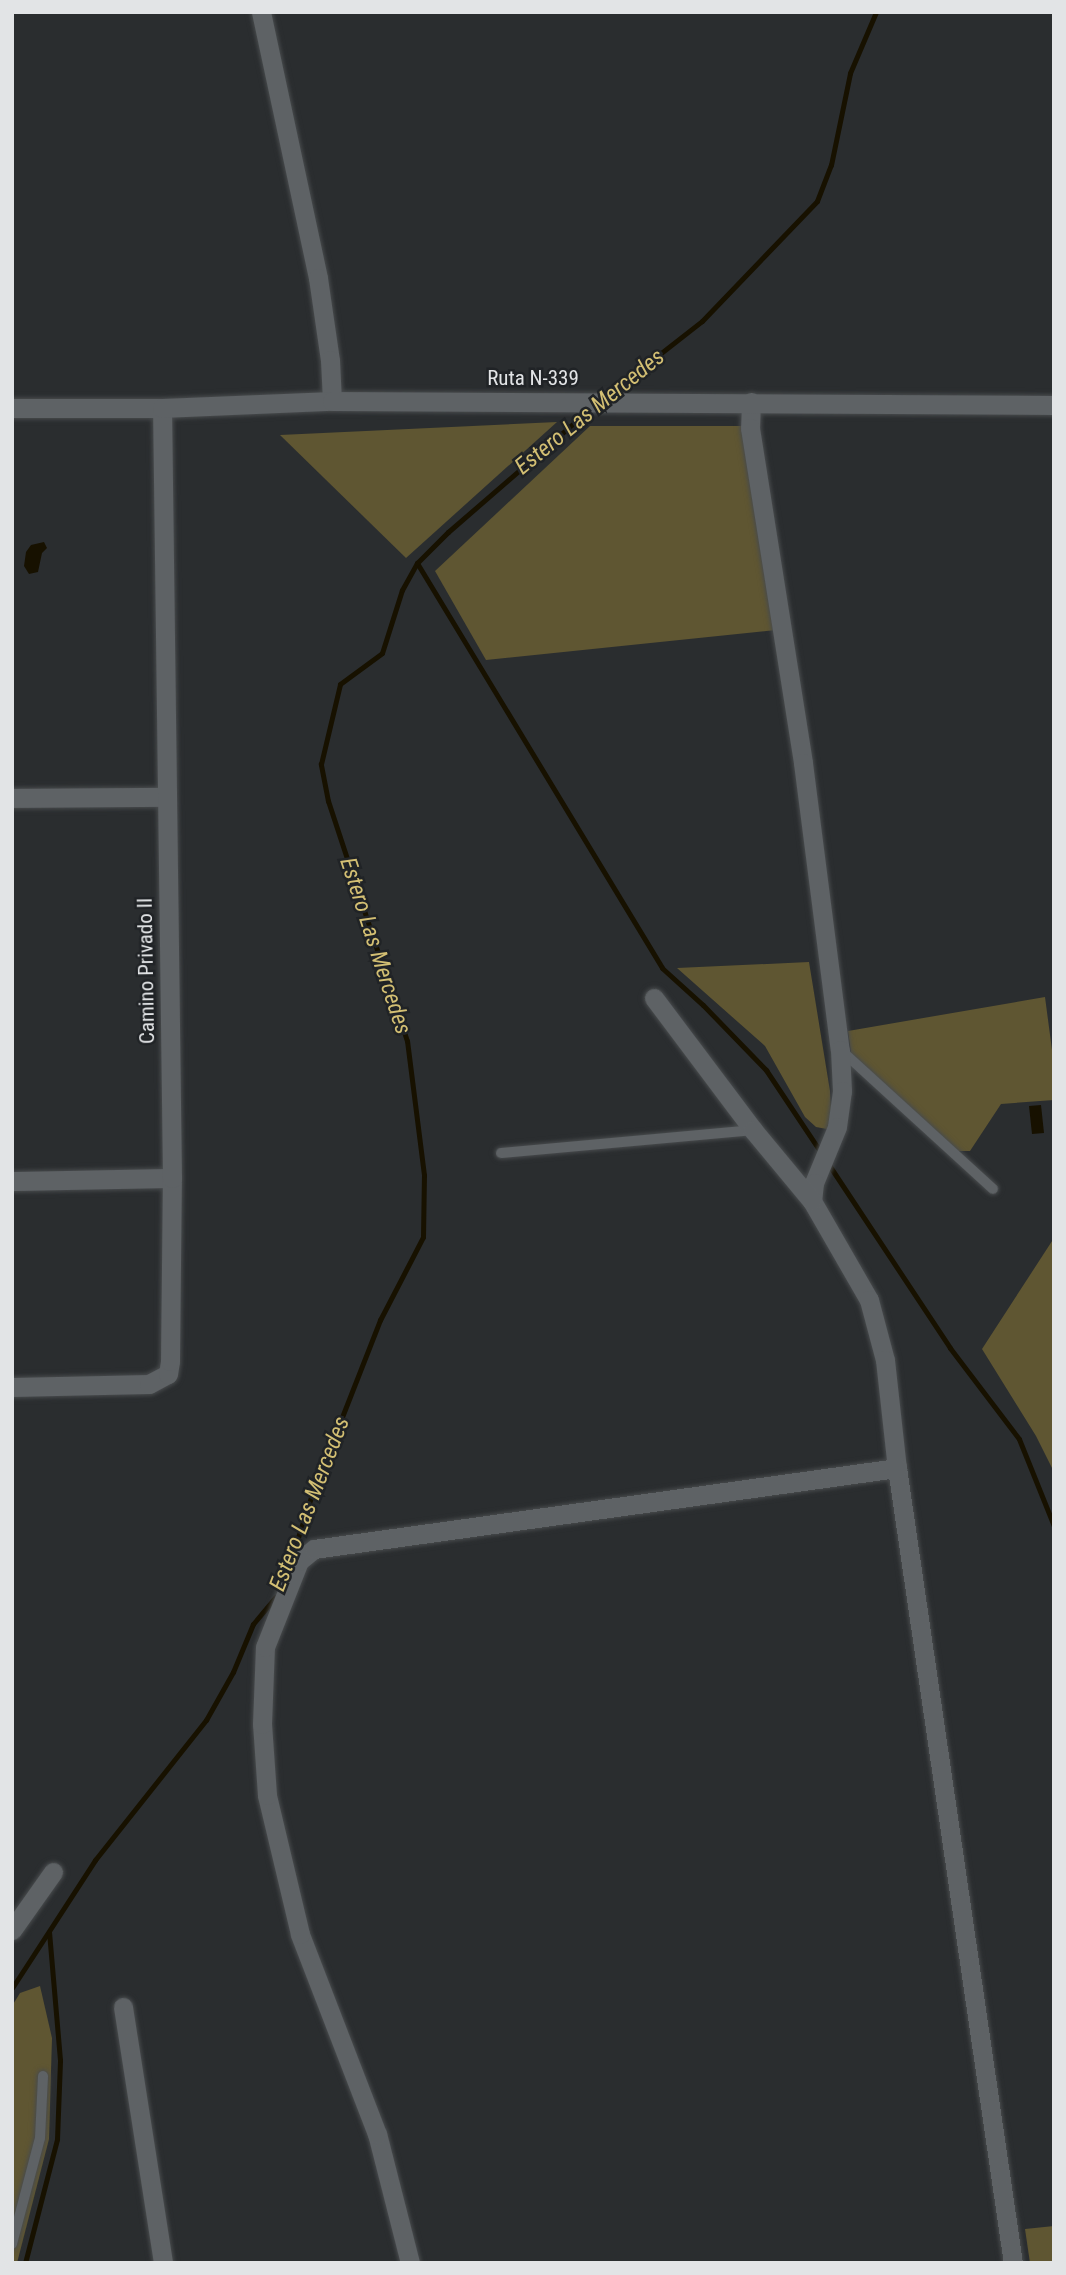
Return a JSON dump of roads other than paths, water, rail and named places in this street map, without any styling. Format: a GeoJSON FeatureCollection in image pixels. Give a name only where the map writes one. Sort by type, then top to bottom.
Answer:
{"type":"FeatureCollection","features":[{"type":"Feature","properties":{"kind":"street"},"geometry":{"type":"LineString","coordinates":[[261,12],[318,278],[330,359],[332,401]]}},
{"type":"Feature","properties":{"kind":"street","name":"Ruta N-339"},"geometry":{"type":"LineString","coordinates":[[12,408],[162,408],[332,401],[1054,405]]}},
{"type":"Feature","properties":{"kind":"street"},"geometry":{"type":"LineString","coordinates":[[751,402],[750,428],[803,763],[840,1050],[842,1091],[837,1127],[821,1166],[811,1201]]}},
{"type":"Feature","properties":{"kind":"street","name":"Camino Privado II"},"geometry":{"type":"LineString","coordinates":[[12,1388],[149,1384],[168,1374],[172,1178],[162,408]]}},
{"type":"Feature","properties":{"kind":"street"},"geometry":{"type":"LineString","coordinates":[[12,798],[165,797]]}},
{"type":"Feature","properties":{"kind":"street"},"geometry":{"type":"LineString","coordinates":[[654,998],[753,1130],[811,1201],[869,1300],[877,1323],[885,1360],[897,1468],[1013,2263]]}},
{"type":"Feature","properties":{"kind":"street"},"geometry":{"type":"LineString","coordinates":[[12,1181],[172,1178]]}},
{"type":"Feature","properties":{"kind":"street"},"geometry":{"type":"LineString","coordinates":[[410,2263],[377,2134],[300,1934],[267,1795],[262,1724],[265,1647],[299,1561],[314,1549],[897,1468]]}},
{"type":"Feature","properties":{"kind":"street"},"geometry":{"type":"LineString","coordinates":[[12,1930],[53,1872]]}},
{"type":"Feature","properties":{"kind":"street"},"geometry":{"type":"LineString","coordinates":[[123,2007],[163,2263]]}},
{"type":"Feature","properties":{"kind":"lane"},"geometry":{"type":"LineString","coordinates":[[840,1050],[993,1189]]}},
{"type":"Feature","properties":{"kind":"lane"},"geometry":{"type":"LineString","coordinates":[[501,1153],[753,1130]]}},
{"type":"Feature","properties":{"kind":"lane"},"geometry":{"type":"LineString","coordinates":[[12,2244],[40,2138],[43,2076]]}},
{"type":"Feature","properties":{"kind":"waterway","name":"Estero Las Mercedes"},"geometry":{"type":"LineString","coordinates":[[606,396],[702,321],[817,201],[831,165],[850,73],[876,12]]}},
{"type":"Feature","properties":{"kind":"waterway","name":"Estero Las Mercedes"},"geometry":{"type":"LineString","coordinates":[[291,1559],[313,1491],[380,1320],[423,1237],[424,1175],[407,1041],[328,801],[321,764],[340,684],[382,653],[402,590],[417,563],[448,532],[590,409]]}},
{"type":"Feature","properties":{"kind":"waterway"},"geometry":{"type":"LineString","coordinates":[[417,563],[662,968],[703,1005],[766,1070],[822,1154]]}},
{"type":"Feature","properties":{"kind":"waterway"},"geometry":{"type":"LineString","coordinates":[[827,1162],[950,1348],[1019,1439],[1054,1526]]}},
{"type":"Feature","properties":{"kind":"waterway","name":"Estero Las Mercedes"},"geometry":{"type":"LineString","coordinates":[[12,1988],[95,1860],[206,1720],[233,1672],[253,1624],[276,1597]]}},
{"type":"Feature","properties":{"kind":"waterway"},"geometry":{"type":"LineString","coordinates":[[25,2263],[57,2139],[60,2060],[49,1932]]}}]}
